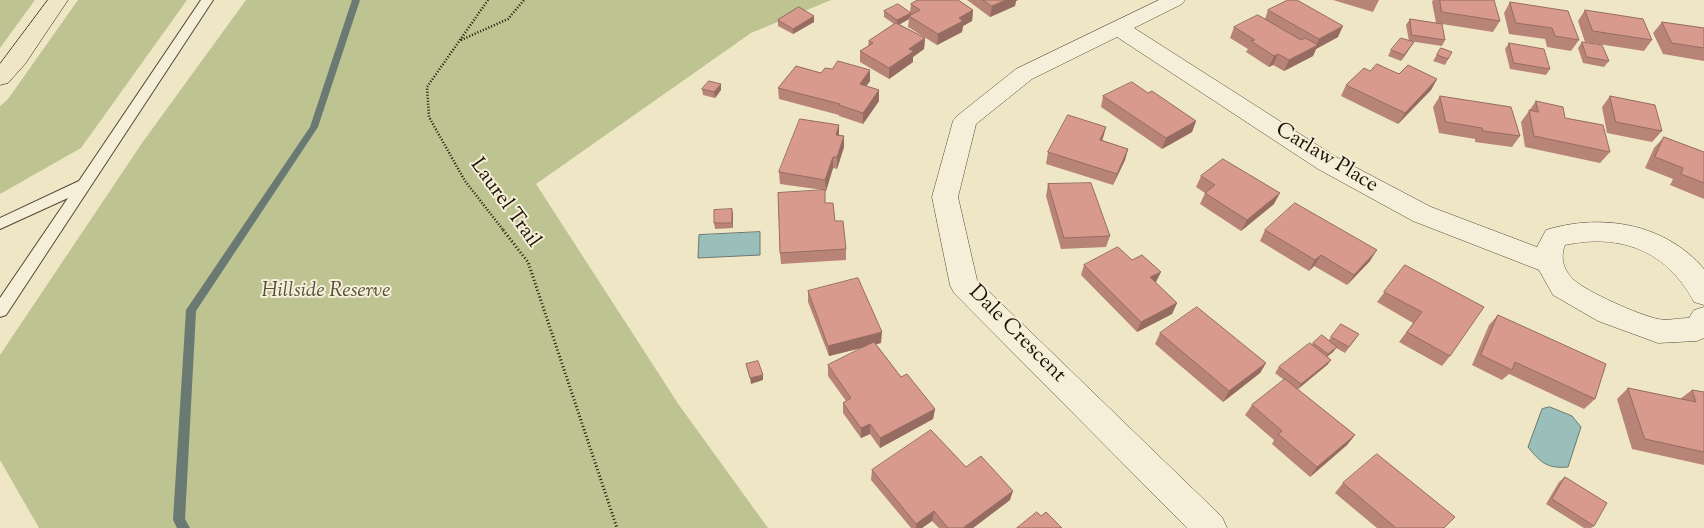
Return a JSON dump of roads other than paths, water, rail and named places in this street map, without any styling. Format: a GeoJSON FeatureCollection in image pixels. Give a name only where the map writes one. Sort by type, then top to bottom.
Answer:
{"type":"FeatureCollection","features":[{"type":"Feature","properties":{"kind":"highway"},"geometry":{"type":"LineString","coordinates":[[0,78],[17,59],[58,0]]}},
{"type":"Feature","properties":{"kind":"street","name":"Dale Crescent"},"geometry":{"type":"LineString","coordinates":[[1175,0],[1024,74],[965,122],[946,197],[964,285],[1210,528]]}},
{"type":"Feature","properties":{"kind":"street","name":"Carlaw Place"},"geometry":{"type":"LineString","coordinates":[[1117,27],[1344,172],[1422,214],[1549,263]]}},
{"type":"Feature","properties":{"kind":"street"},"geometry":{"type":"LineString","coordinates":[[1704,294],[1700,281],[1673,255],[1634,236],[1591,230],[1555,237],[1548,254],[1549,263],[1563,288],[1608,313],[1658,331],[1697,329],[1704,318]]}},
{"type":"Feature","properties":{"kind":"lane"},"geometry":{"type":"LineString","coordinates":[[0,311],[207,0]]}},
{"type":"Feature","properties":{"kind":"lane"},"geometry":{"type":"LineString","coordinates":[[0,224],[85,184]]}},
{"type":"Feature","properties":{"kind":"water"},"geometry":{"type":"Polygon","coordinates":[[[760,232],[760,255],[698,258],[699,235],[760,232]]]}},
{"type":"Feature","properties":{"kind":"water"},"geometry":{"type":"Polygon","coordinates":[[[1550,407],[1572,416],[1581,427],[1568,467],[1549,466],[1536,457],[1528,447],[1542,409],[1550,407]]]}},
{"type":"Feature","properties":{"kind":"waterway"},"geometry":{"type":"LineString","coordinates":[[184,528],[179,520],[191,310],[314,127],[356,0]]}},
{"type":"Feature","properties":{"kind":"park label","name":"Hillside Reserve"},"geometry":{"type":"Point","coordinates":[326,292]}}]}
